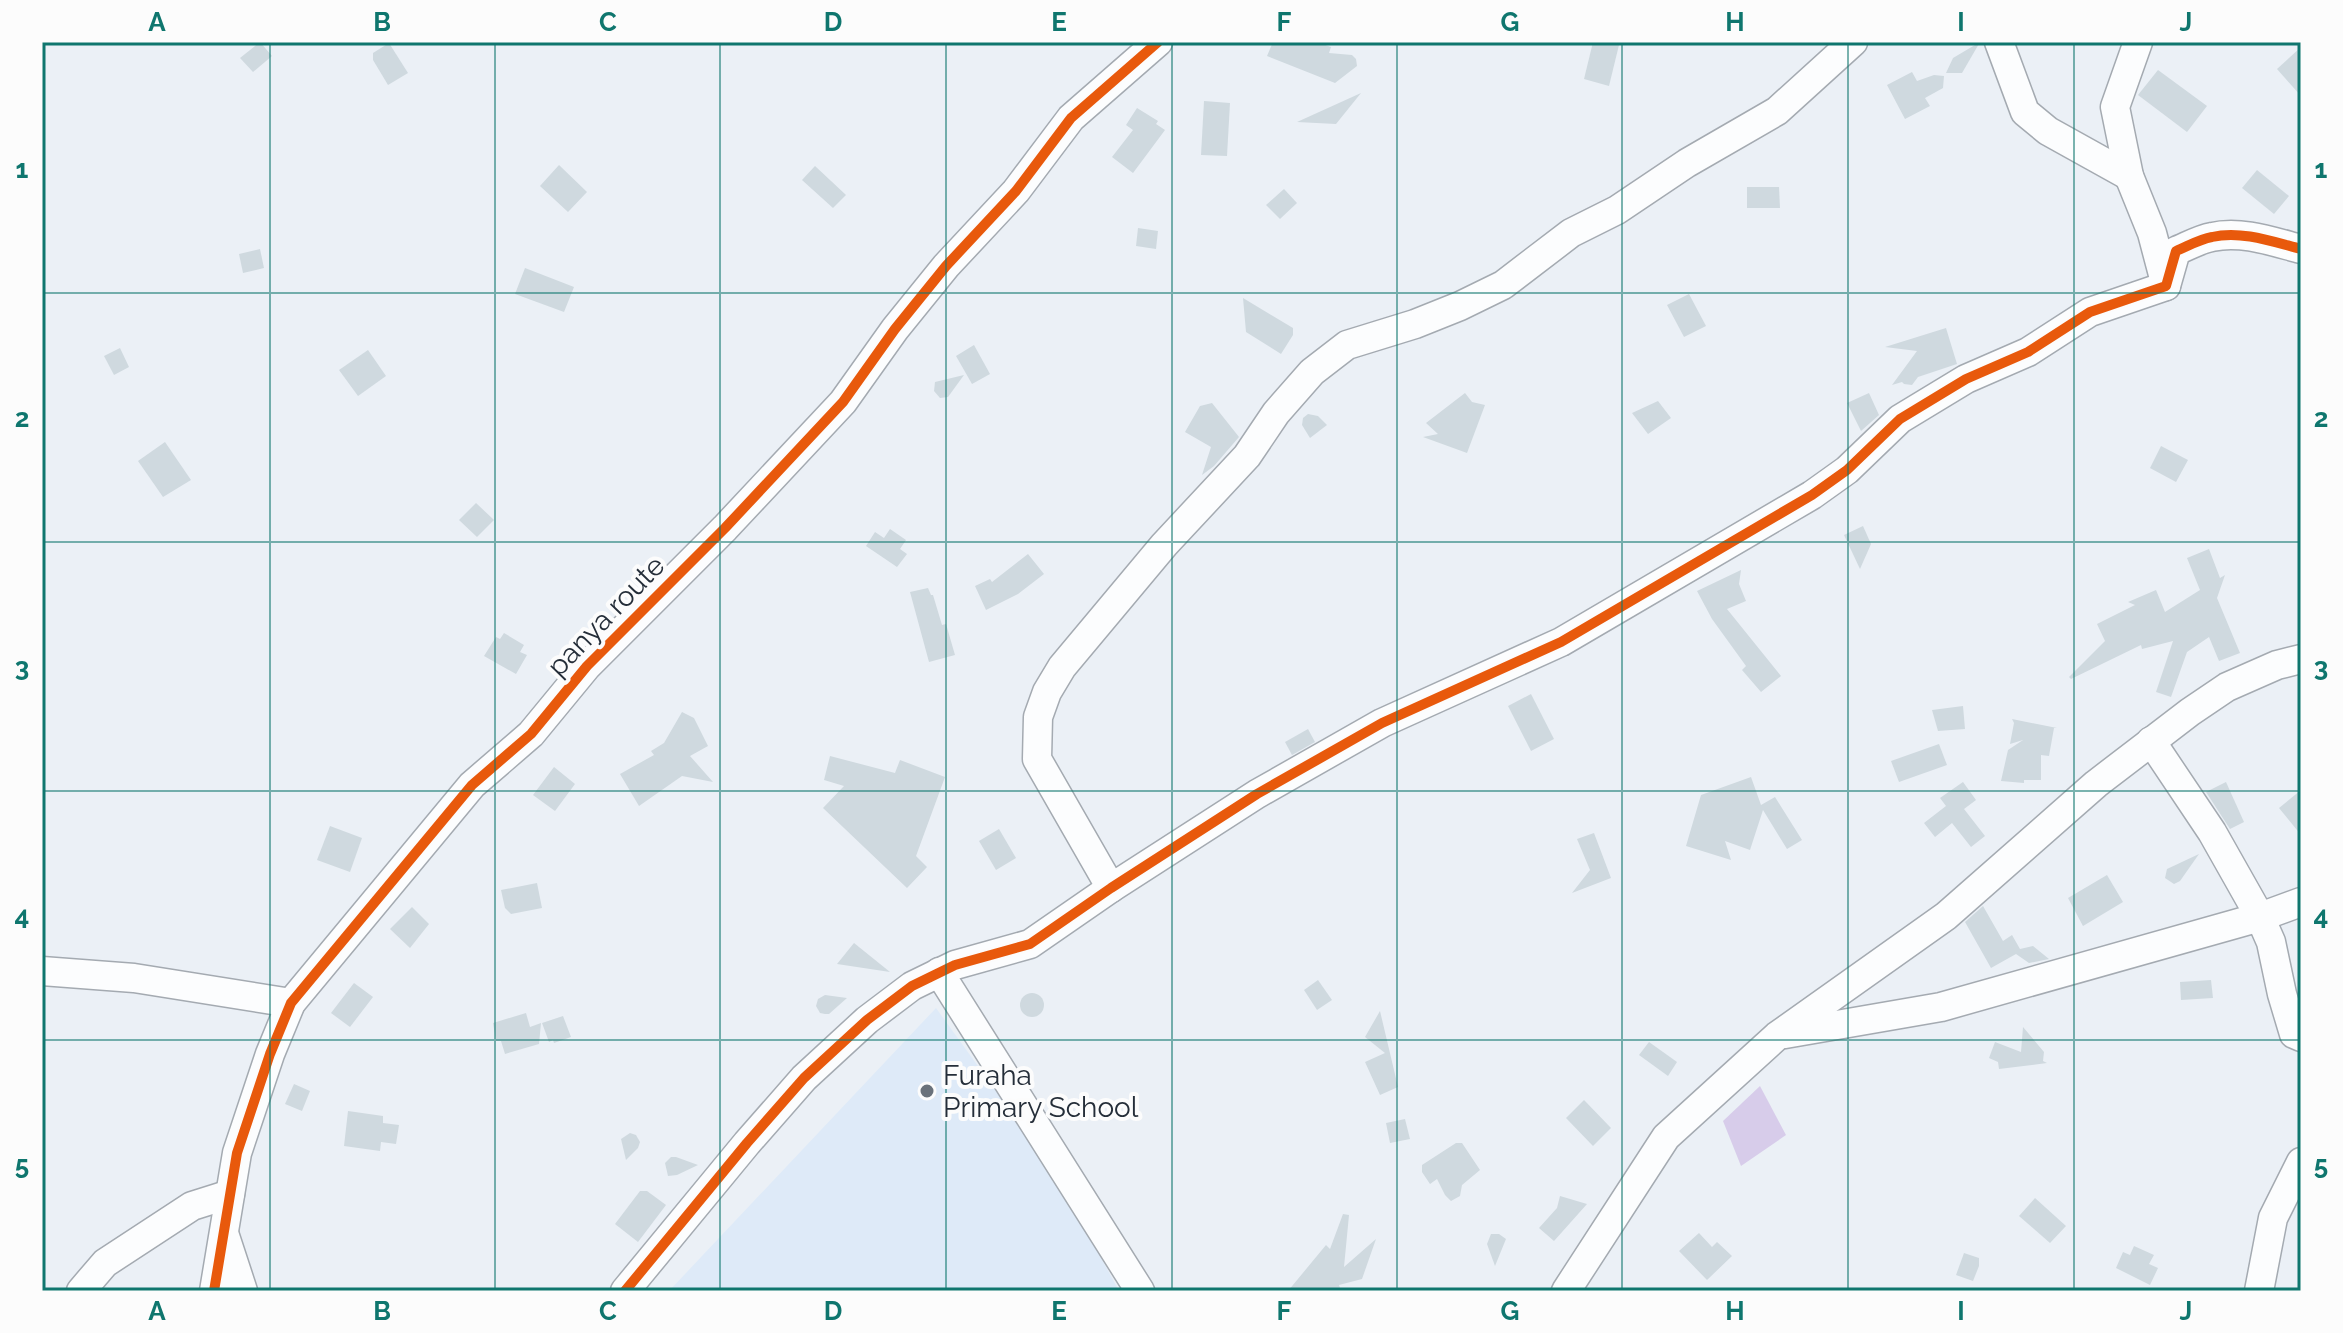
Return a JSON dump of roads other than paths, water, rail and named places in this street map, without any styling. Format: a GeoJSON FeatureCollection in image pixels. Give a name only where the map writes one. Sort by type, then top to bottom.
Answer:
{"type":"FeatureCollection","features":[{"type":"Feature","properties":{"kind":"street","name":"panya route"},"geometry":{"type":"LineString","coordinates":[[214,1291],[237,1153],[270,1054],[291,1003],[472,785],[531,734],[587,666],[725,528],[843,402],[912,308],[946,266],[1016,191],[1071,118],[1158,42]]}},
{"type":"Feature","properties":{"kind":"street"},"geometry":{"type":"LineString","coordinates":[[1111,888],[1037,759],[1038,717],[1047,692],[1062,667],[1164,545],[1247,456],[1276,413],[1312,372],[1347,345],[1415,324],[1503,285],[1571,233],[1617,210],[1687,163],[1777,111],[1853,42]]}},
{"type":"Feature","properties":{"kind":"street"},"geometry":{"type":"LineString","coordinates":[[1999,42],[2025,112],[2048,131],[2129,176]]}},
{"type":"Feature","properties":{"kind":"street"},"geometry":{"type":"LineString","coordinates":[[2138,42],[2115,107],[2129,176],[2152,233],[2166,286]]}},
{"type":"Feature","properties":{"kind":"street"},"geometry":{"type":"LineString","coordinates":[[2166,286],[2176,251],[2212,237],[2258,239],[2301,249]]}},
{"type":"Feature","properties":{"kind":"street"},"geometry":{"type":"LineString","coordinates":[[625,1291],[804,1078],[867,1020],[912,986],[955,965],[1030,944],[1257,794],[1370,730],[1561,642],[1812,495],[1847,470],[1900,419],[1966,379],[2028,352],[2090,312],[2166,286]]}},
{"type":"Feature","properties":{"kind":"street"},"geometry":{"type":"LineString","coordinates":[[1566,1291],[1666,1137],[1777,1036],[1946,916],[2096,784],[2151,741],[2227,687],[2277,665],[2301,659]]}},
{"type":"Feature","properties":{"kind":"street"},"geometry":{"type":"LineString","coordinates":[[2151,741],[2212,832],[2260,917],[2271,942],[2294,1034],[2301,1037]]}},
{"type":"Feature","properties":{"kind":"street"},"geometry":{"type":"LineString","coordinates":[[1777,1036],[1941,1007],[2260,917],[2301,902]]}},
{"type":"Feature","properties":{"kind":"street"},"geometry":{"type":"LineString","coordinates":[[42,971],[134,978],[291,1003]]}},
{"type":"Feature","properties":{"kind":"street"},"geometry":{"type":"LineString","coordinates":[[939,972],[1140,1291]]}},
{"type":"Feature","properties":{"kind":"street"},"geometry":{"type":"LineString","coordinates":[[2259,1291],[2273,1218],[2301,1162]]}},
{"type":"Feature","properties":{"kind":"street"},"geometry":{"type":"LineString","coordinates":[[81,1291],[105,1263],[192,1206],[230,1194]]}},
{"type":"Feature","properties":{"kind":"street"},"geometry":{"type":"LineString","coordinates":[[224,1232],[243,1291]]}},
{"type":"Feature","properties":{"kind":"place","name":"Furaha Primary School"},"geometry":{"type":"Point","coordinates":[927,1091]}}]}
